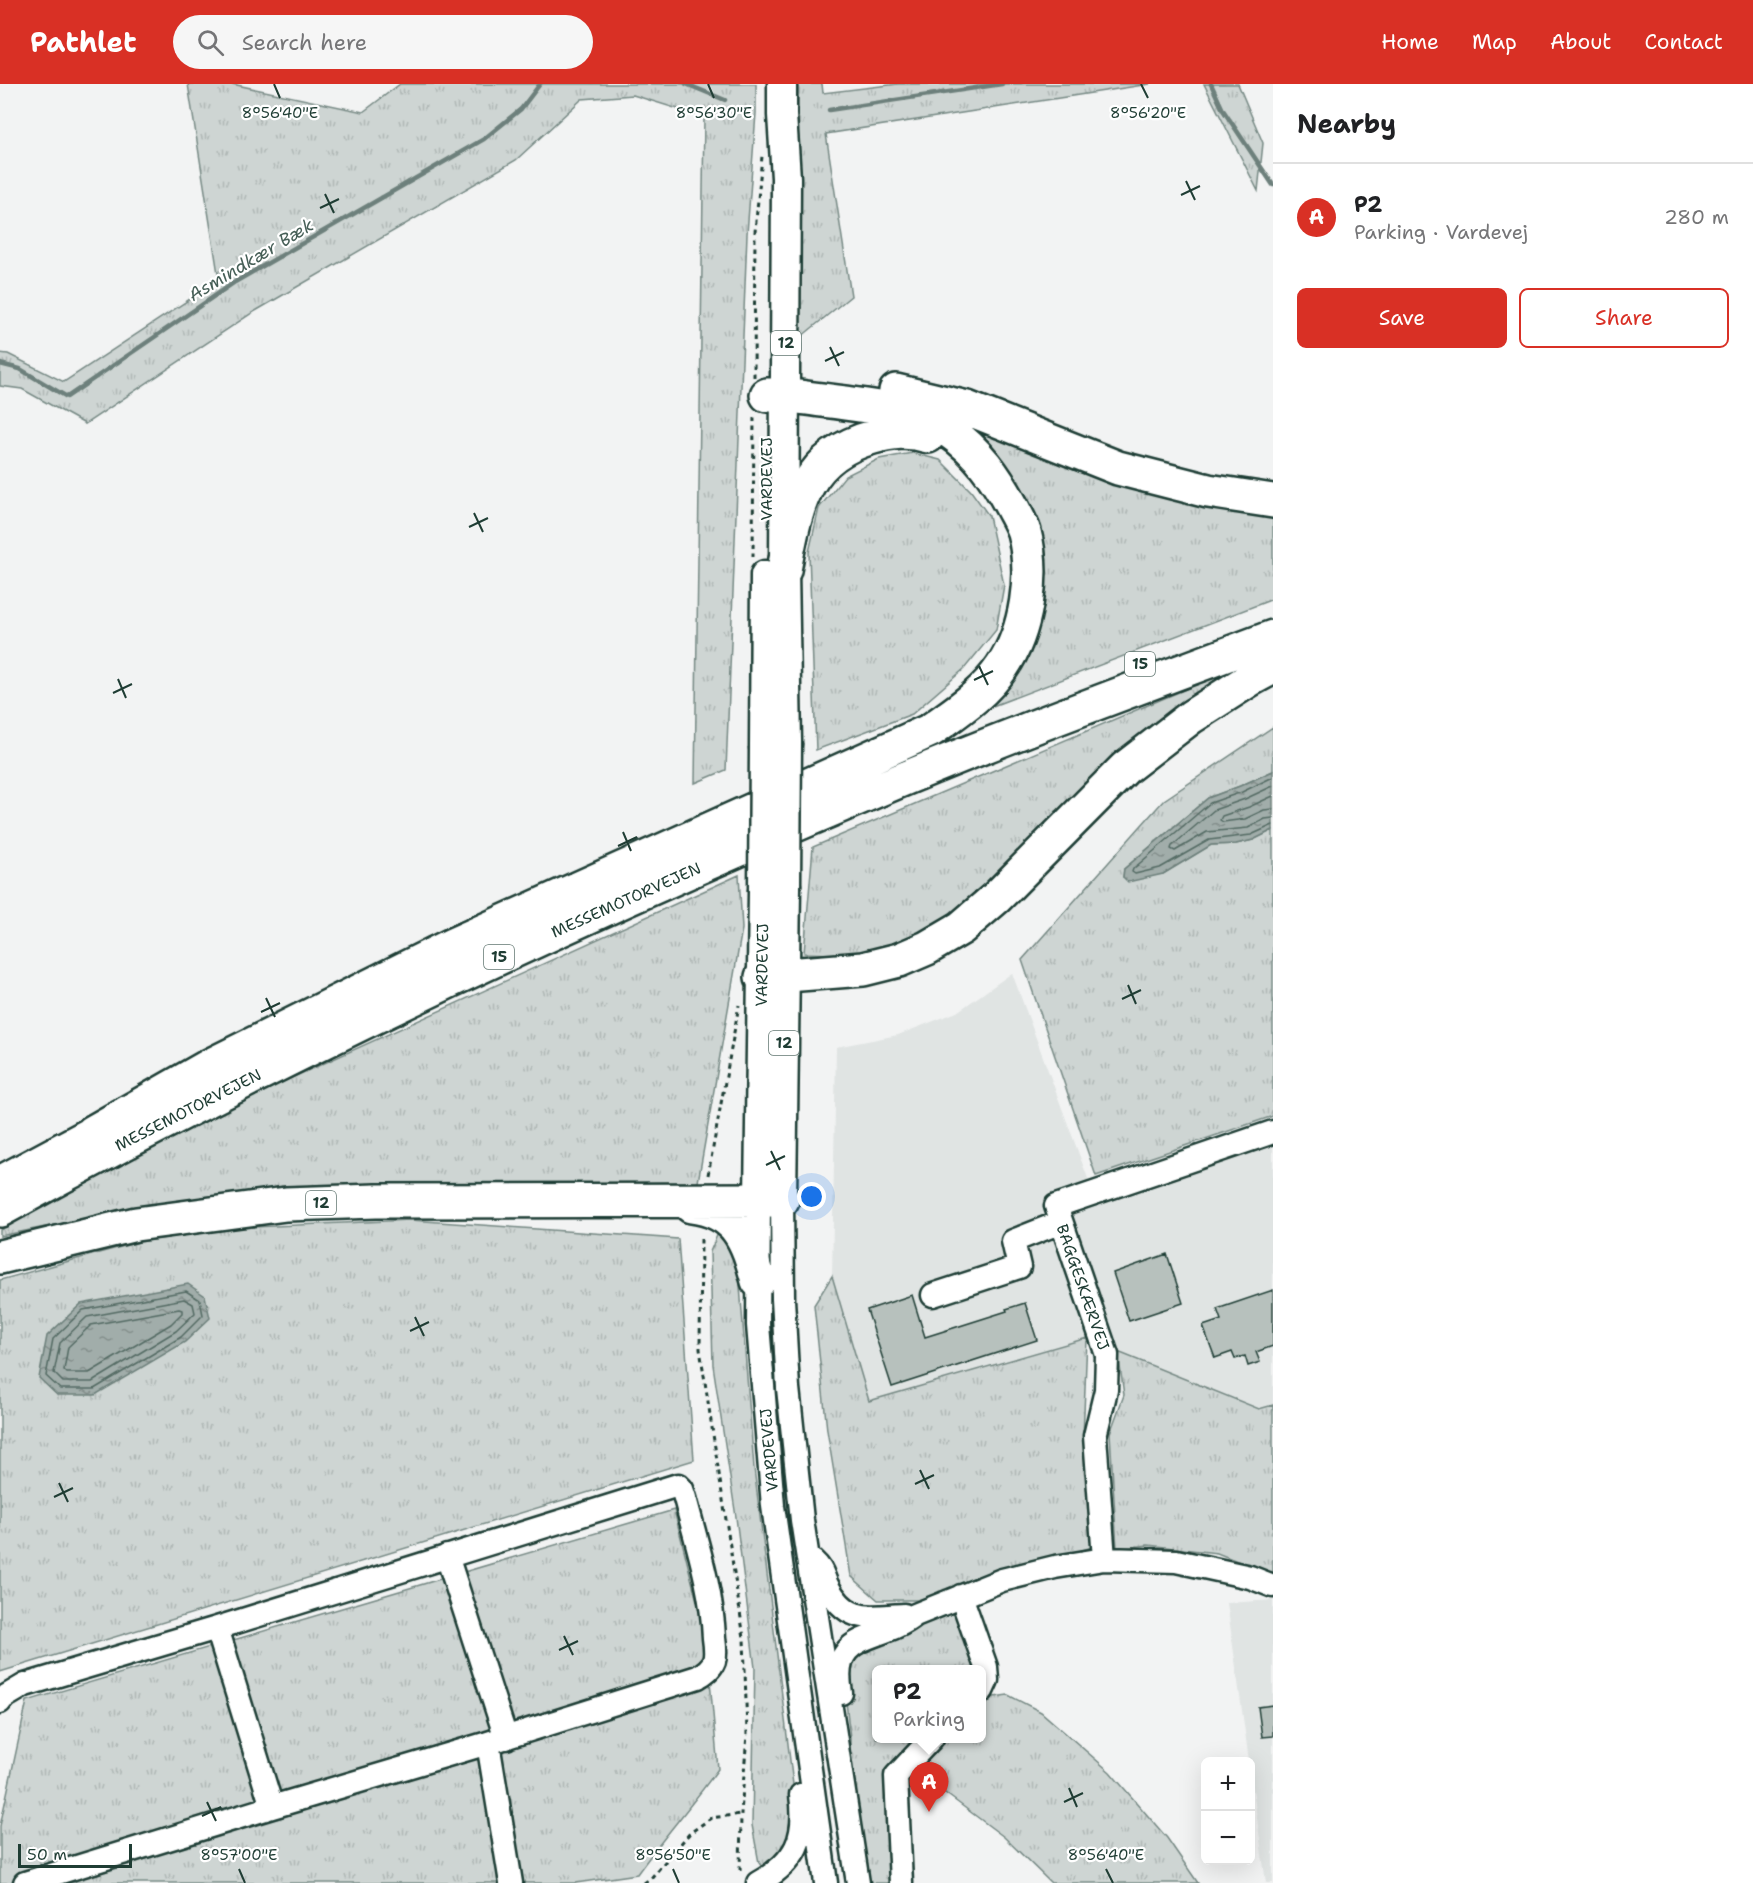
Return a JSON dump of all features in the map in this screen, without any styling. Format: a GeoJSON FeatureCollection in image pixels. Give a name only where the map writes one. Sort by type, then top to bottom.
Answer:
{"type":"FeatureCollection","features":[{"type":"Feature","properties":{"kind":"highway"},"geometry":{"type":"LineString","coordinates":[[93,1132],[209,1066],[452,945],[931,730],[975,699],[1002,667],[1023,625],[1030,576],[1024,531],[998,481],[979,455],[948,431],[917,416],[769,390]]}},
{"type":"Feature","properties":{"kind":"highway"},"geometry":{"type":"LineString","coordinates":[[769,390],[902,392],[967,408],[1118,468],[1209,491],[1273,501]]}},
{"type":"Feature","properties":{"kind":"highway"},"geometry":{"type":"LineString","coordinates":[[784,570],[795,514],[808,482],[832,455],[860,440],[894,431],[920,433],[951,444],[998,481]]}},
{"type":"Feature","properties":{"kind":"highway","name":"MESSEMOTORVEJEN"},"geometry":{"type":"LineString","coordinates":[[0,1183],[93,1132],[492,940],[712,840],[1010,724],[1273,614]]}},
{"type":"Feature","properties":{"kind":"highway","name":"MESSEMOTORVEJEN"},"geometry":{"type":"LineString","coordinates":[[0,1210],[137,1136],[472,969],[863,796],[1010,724],[1273,637]]}},
{"type":"Feature","properties":{"kind":"highway"},"geometry":{"type":"LineString","coordinates":[[762,983],[863,969],[899,960],[927,948],[961,927],[997,897],[1125,768],[1191,717],[1273,667]]}},
{"type":"Feature","properties":{"kind":"highway"},"geometry":{"type":"LineString","coordinates":[[648,1200],[709,1209],[727,1219],[740,1231],[750,1251],[758,1281]]}},
{"type":"Feature","properties":{"kind":"highway","name":"12"},"geometry":{"type":"LineString","coordinates":[[0,1257],[136,1224],[286,1204],[376,1201],[771,1200]]}},
{"type":"Feature","properties":{"kind":"main road","name":"VARDEVEJ"},"geometry":{"type":"LineString","coordinates":[[771,1200],[762,983],[775,889],[776,745],[769,390],[786,178],[782,84]]}},
{"type":"Feature","properties":{"kind":"main road","name":"VARDEVEJ"},"geometry":{"type":"LineString","coordinates":[[769,390],[784,570],[776,745]]}},
{"type":"Feature","properties":{"kind":"street","name":"BAGGESKÆRVEJ"},"geometry":{"type":"LineString","coordinates":[[1104,1559],[1095,1436],[1106,1390],[1107,1355],[1056,1206],[1273,1132]]}},
{"type":"Feature","properties":{"kind":"street","name":"VARDEVEJ"},"geometry":{"type":"LineString","coordinates":[[771,1200],[758,1281],[758,1325],[772,1494],[826,1883]]}},
{"type":"Feature","properties":{"kind":"street","name":"VARDEVEJ"},"geometry":{"type":"LineString","coordinates":[[771,1200],[783,1299],[788,1388],[807,1557],[858,1883]]}},
{"type":"Feature","properties":{"kind":"street"},"geometry":{"type":"LineString","coordinates":[[933,1295],[1019,1268],[1013,1241],[1061,1222]]}},
{"type":"Feature","properties":{"kind":"street"},"geometry":{"type":"LineString","coordinates":[[0,1702],[25,1685],[678,1485],[685,1498],[713,1611],[714,1662],[706,1673],[698,1677],[497,1741],[25,1883]]}},
{"type":"Feature","properties":{"kind":"street"},"geometry":{"type":"LineString","coordinates":[[447,1556],[497,1741],[511,1883]]}},
{"type":"Feature","properties":{"kind":"street"},"geometry":{"type":"LineString","coordinates":[[807,1557],[822,1570],[827,1584],[841,1605],[852,1612],[862,1617],[877,1618],[915,1615]]}},
{"type":"Feature","properties":{"kind":"street"},"geometry":{"type":"LineString","coordinates":[[839,1764],[847,1731],[838,1676],[840,1663],[846,1651],[863,1639],[905,1623],[915,1615],[961,1596],[1002,1580],[1055,1567],[1104,1559],[1176,1561],[1250,1577],[1273,1586]]}},
{"type":"Feature","properties":{"kind":"street"},"geometry":{"type":"LineString","coordinates":[[961,1596],[987,1667],[986,1682]]}},
{"type":"Feature","properties":{"kind":"street"},"geometry":{"type":"LineString","coordinates":[[749,1877],[771,1876],[789,1861],[800,1838],[804,1814],[782,1636],[790,1619]]}},
{"type":"Feature","properties":{"kind":"street"},"geometry":{"type":"LineString","coordinates":[[217,1628],[272,1807]]}},
{"type":"Feature","properties":{"kind":"street"},"geometry":{"type":"LineString","coordinates":[[901,1883],[896,1776],[927,1743]]}},
{"type":"Feature","properties":{"kind":"path"},"geometry":{"type":"LineString","coordinates":[[753,563],[769,390],[755,232],[762,155]]}},
{"type":"Feature","properties":{"kind":"path"},"geometry":{"type":"LineString","coordinates":[[708,1175],[762,983]]}},
{"type":"Feature","properties":{"kind":"path"},"geometry":{"type":"LineString","coordinates":[[701,1239],[700,1349],[744,1638],[747,1734],[741,1814],[749,1877]]}},
{"type":"Feature","properties":{"kind":"path"},"geometry":{"type":"LineString","coordinates":[[644,1883],[690,1833],[711,1818],[741,1814]]}},
{"type":"Feature","properties":{"kind":"shaded area"},"geometry":{"type":"Polygon","coordinates":[[[1012,973],[1090,1184],[1273,1119],[1273,1415],[1086,1338],[869,1401],[832,1276],[836,1047],[898,1035],[957,1012],[1012,973]]]}},
{"type":"Feature","properties":{"kind":"shaded area"},"geometry":{"type":"Polygon","coordinates":[[[1273,1600],[1273,1883],[1266,1883],[1255,1804],[1255,1757],[1248,1757],[1227,1603],[1273,1600]]]}},
{"type":"Feature","properties":{"kind":"green space"},"geometry":{"type":"Polygon","coordinates":[[[188,84],[232,84],[363,112],[400,84],[756,84],[747,234],[726,770],[695,783],[704,117],[633,95],[582,99],[516,160],[252,313],[85,424],[22,389],[0,386],[0,353],[8,354],[64,382],[219,280],[188,84]]]}},
{"type":"Feature","properties":{"kind":"green space"},"geometry":{"type":"Polygon","coordinates":[[[798,84],[822,84],[823,93],[898,84],[1150,84],[826,134],[851,296],[796,341],[798,84]]]}},
{"type":"Feature","properties":{"kind":"green space"},"geometry":{"type":"Polygon","coordinates":[[[1204,84],[1238,84],[1263,143],[1258,191],[1204,84]]]}},
{"type":"Feature","properties":{"kind":"green space"},"geometry":{"type":"Polygon","coordinates":[[[967,416],[1273,511],[1273,599],[990,707],[1023,665],[1038,623],[1046,575],[1038,528],[966,431],[967,416]]]}},
{"type":"Feature","properties":{"kind":"green space"},"geometry":{"type":"Polygon","coordinates":[[[912,453],[940,460],[971,491],[989,516],[1004,585],[996,630],[964,669],[912,714],[816,750],[809,552],[819,508],[845,476],[879,459],[912,453]]]}},
{"type":"Feature","properties":{"kind":"green space"},"geometry":{"type":"Polygon","coordinates":[[[1226,672],[1116,754],[951,917],[913,940],[860,955],[804,953],[813,847],[1226,672]]]}},
{"type":"Feature","properties":{"kind":"green space"},"geometry":{"type":"Polygon","coordinates":[[[1273,727],[1273,771],[1208,798],[1124,869],[1123,877],[1163,874],[1211,845],[1236,844],[1253,840],[1273,830],[1273,1116],[1096,1176],[1022,960],[1164,800],[1273,727]]]}},
{"type":"Feature","properties":{"kind":"green space"},"geometry":{"type":"Polygon","coordinates":[[[739,875],[742,929],[698,1182],[308,1187],[145,1207],[0,1236],[0,1230],[219,1111],[739,875]]]}},
{"type":"Feature","properties":{"kind":"green space"},"geometry":{"type":"Polygon","coordinates":[[[410,1220],[678,1239],[694,1460],[0,1672],[0,1280],[139,1242],[233,1228],[410,1220]]]}},
{"type":"Feature","properties":{"kind":"green space"},"geometry":{"type":"Polygon","coordinates":[[[718,1233],[738,1260],[754,1468],[796,1809],[787,1843],[764,1870],[759,1863],[752,1825],[755,1668],[736,1517],[713,1365],[710,1252],[718,1233]]]}},
{"type":"Feature","properties":{"kind":"green space"},"geometry":{"type":"Polygon","coordinates":[[[832,1276],[869,1401],[1087,1338],[1083,1438],[1092,1547],[920,1600],[878,1600],[851,1576],[827,1430],[814,1305],[832,1276]]]}},
{"type":"Feature","properties":{"kind":"green space"},"geometry":{"type":"Polygon","coordinates":[[[1118,1352],[1259,1409],[1273,1405],[1273,1575],[1217,1553],[1148,1545],[1117,1549],[1110,1433],[1124,1395],[1118,1352]]]}},
{"type":"Feature","properties":{"kind":"green space"},"geometry":{"type":"Polygon","coordinates":[[[674,1510],[706,1637],[718,1769],[637,1874],[576,1883],[0,1883],[0,1826],[27,1701],[674,1510]]]}},
{"type":"Feature","properties":{"kind":"green space"},"geometry":{"type":"Polygon","coordinates":[[[946,1613],[953,1613],[957,1617],[975,1665],[872,1665],[872,1743],[917,1743],[885,1776],[893,1883],[869,1883],[850,1759],[844,1683],[854,1652],[946,1613]]]}},
{"type":"Feature","properties":{"kind":"green space"},"geometry":{"type":"Polygon","coordinates":[[[1008,1695],[1041,1712],[1110,1772],[1167,1838],[1198,1883],[1051,1883],[1004,1837],[912,1770],[941,1743],[986,1743],[987,1698],[1008,1695]]]}},
{"type":"Feature","properties":{"kind":"water"},"geometry":{"type":"Polygon","coordinates":[[[1273,771],[1273,830],[1253,840],[1236,844],[1211,845],[1163,874],[1128,882],[1123,877],[1124,869],[1208,798],[1273,771]]]}},
{"type":"Feature","properties":{"kind":"water"},"geometry":{"type":"Polygon","coordinates":[[[188,1284],[205,1296],[210,1318],[185,1342],[95,1395],[57,1395],[39,1378],[47,1336],[81,1304],[188,1284]]]}},
{"type":"Feature","properties":{"kind":"building"},"geometry":{"type":"Polygon","coordinates":[[[1167,1254],[1183,1303],[1129,1321],[1113,1273],[1167,1254]]]}},
{"type":"Feature","properties":{"kind":"building"},"geometry":{"type":"Polygon","coordinates":[[[1273,1290],[1273,1346],[1256,1352],[1260,1362],[1248,1366],[1245,1356],[1235,1359],[1232,1352],[1215,1358],[1203,1326],[1221,1320],[1217,1309],[1273,1290]]]}},
{"type":"Feature","properties":{"kind":"building"},"geometry":{"type":"Polygon","coordinates":[[[912,1295],[925,1337],[1025,1303],[1037,1340],[892,1387],[867,1310],[912,1295]]]}},
{"type":"Feature","properties":{"kind":"building"},"geometry":{"type":"Polygon","coordinates":[[[1273,1705],[1273,1736],[1262,1737],[1258,1707],[1273,1705]]]}},
{"type":"Feature","properties":{"kind":"waterway","name":"Asmindkær Bæk"},"geometry":{"type":"LineString","coordinates":[[0,364],[20,369],[67,397],[235,282],[484,139],[521,109],[540,84]]}},
{"type":"Feature","properties":{"kind":"waterway","name":"Asmindkær Bæk"},"geometry":{"type":"LineString","coordinates":[[686,84],[725,100]]}},
{"type":"Feature","properties":{"kind":"waterway","name":"Asmindkær Bæk"},"geometry":{"type":"LineString","coordinates":[[829,110],[1002,84]]}},
{"type":"Feature","properties":{"kind":"waterway"},"geometry":{"type":"LineString","coordinates":[[1211,84],[1223,110],[1273,185]]}},
{"type":"Feature","properties":{"kind":"place","name":"P2"},"geometry":{"type":"Point","coordinates":[929,1812]}}]}
